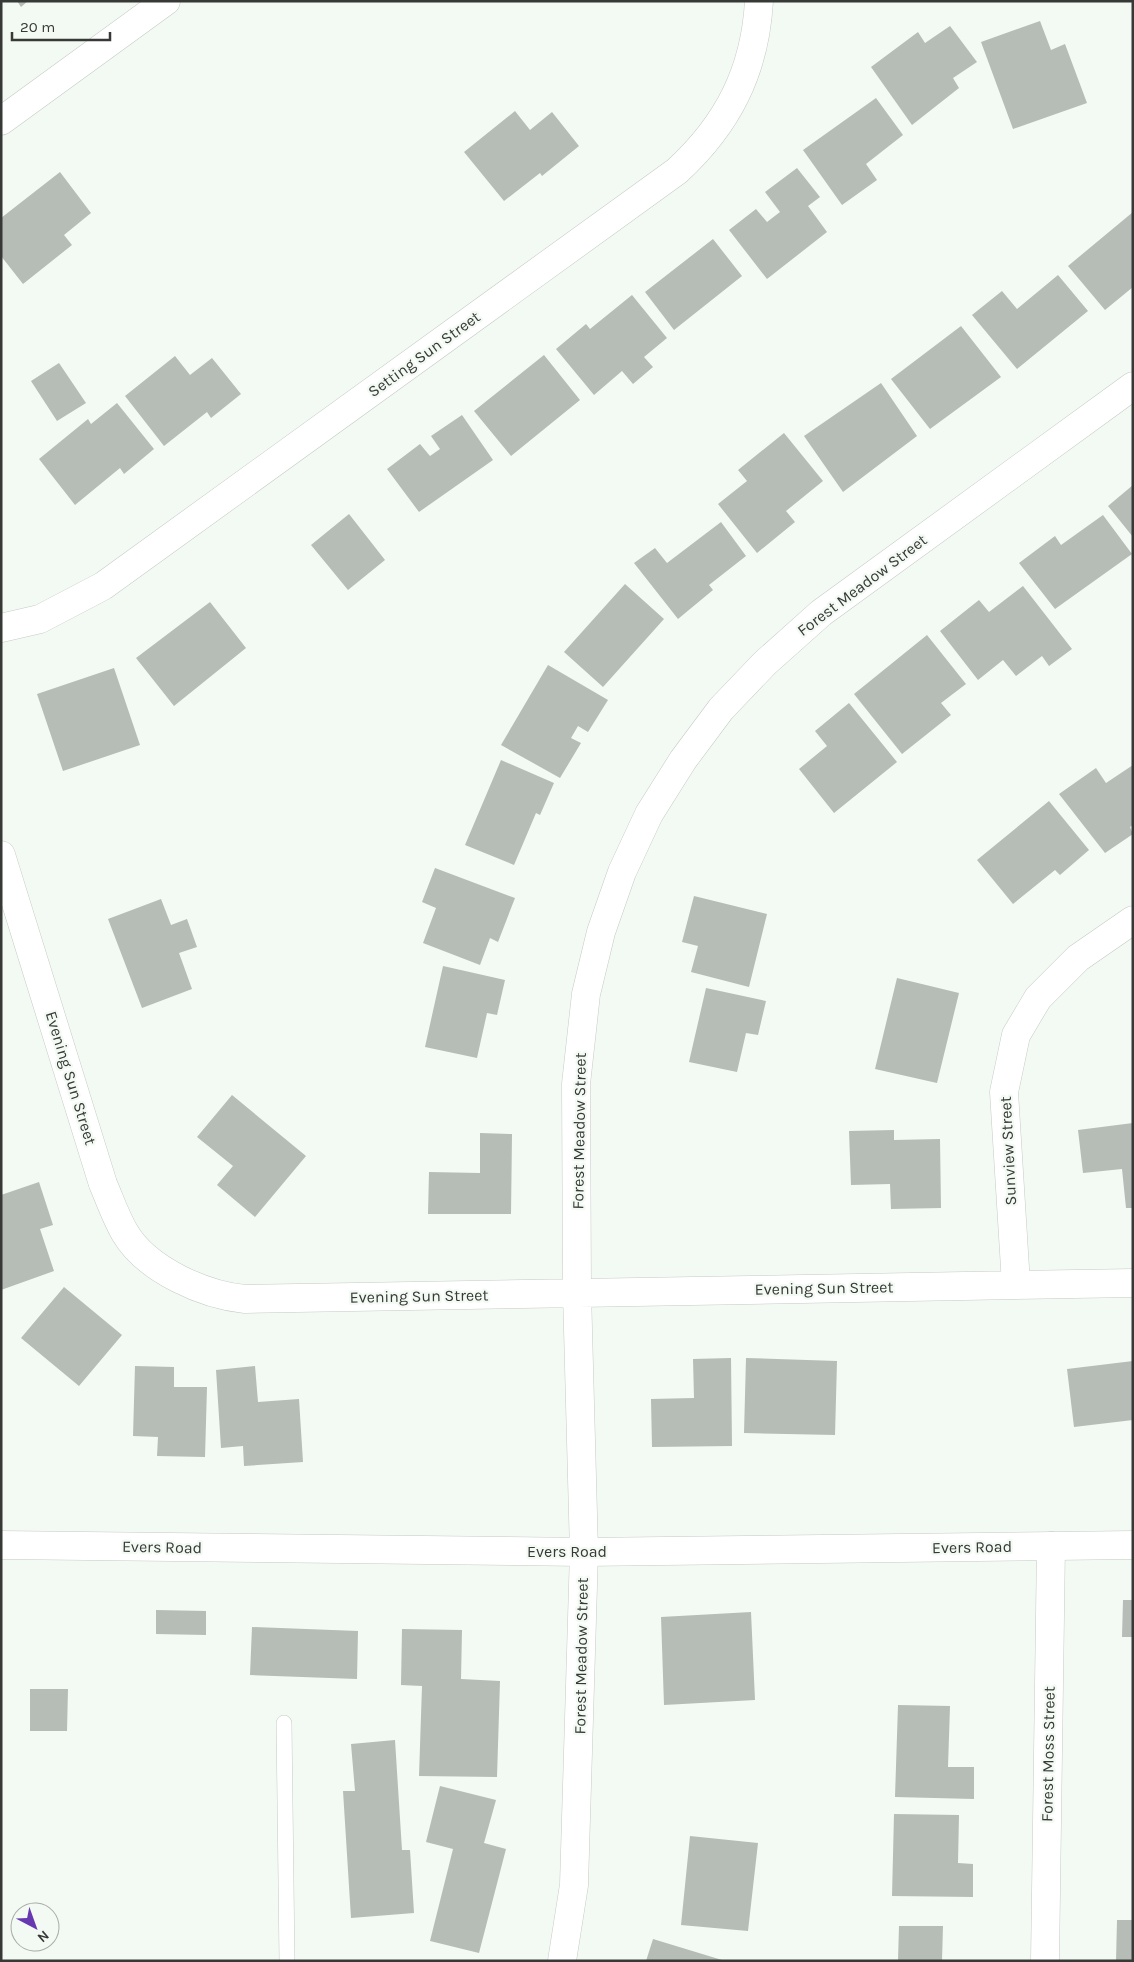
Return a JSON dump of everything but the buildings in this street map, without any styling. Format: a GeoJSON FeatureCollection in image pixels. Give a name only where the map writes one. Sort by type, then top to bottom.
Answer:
{"type":"FeatureCollection","features":[{"type":"Feature","properties":{"kind":"street"},"geometry":{"type":"LineString","coordinates":[[1,121],[166,1]]}},
{"type":"Feature","properties":{"kind":"street","name":"Setting Sun Street"},"geometry":{"type":"LineString","coordinates":[[1,628],[40,619],[103,586],[677,171],[694,156],[723,121],[744,81],[758,15],[759,1]]}},
{"type":"Feature","properties":{"kind":"street","name":"Forest Meadow Street"},"geometry":{"type":"LineString","coordinates":[[562,1961],[574,1885],[584,1552],[577,1292],[576,1084],[586,994],[601,932],[622,872],[654,806],[683,760],[721,709],[765,663],[814,620],[1133,386]]}},
{"type":"Feature","properties":{"kind":"street","name":"Evening Sun Street"},"geometry":{"type":"LineString","coordinates":[[1,855],[104,1184],[125,1233],[134,1245],[170,1276],[229,1298],[245,1299],[1133,1283]]}},
{"type":"Feature","properties":{"kind":"street","name":"Sunview Street"},"geometry":{"type":"LineString","coordinates":[[1016,1284],[1004,1092],[1016,1035],[1038,998],[1071,965],[1133,920]]}},
{"type":"Feature","properties":{"kind":"street","name":"Evers Road"},"geometry":{"type":"LineString","coordinates":[[1,1545],[584,1552],[1133,1545]]}},
{"type":"Feature","properties":{"kind":"street","name":"Forest Moss Street"},"geometry":{"type":"LineString","coordinates":[[1045,1961],[1051,1546]]}},
{"type":"Feature","properties":{"kind":"lane"},"geometry":{"type":"LineString","coordinates":[[284,1723],[287,1961]]}}]}
